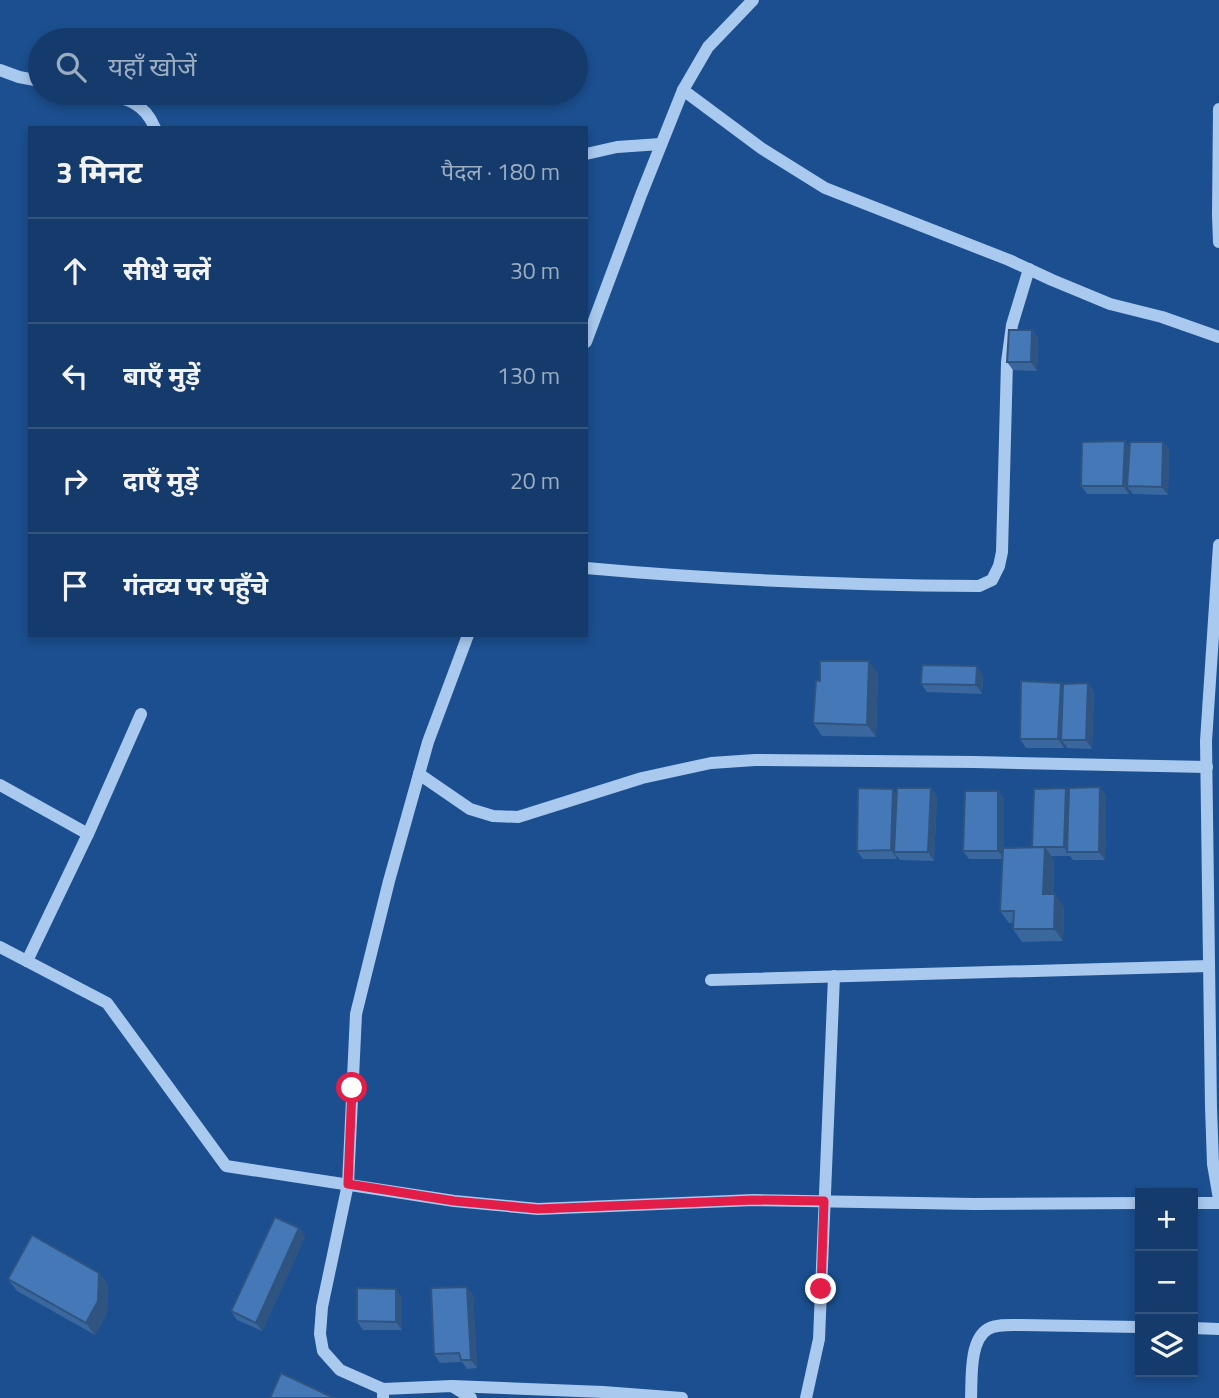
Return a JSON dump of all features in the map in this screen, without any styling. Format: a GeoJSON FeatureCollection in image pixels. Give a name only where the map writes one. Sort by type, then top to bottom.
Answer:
{"type":"FeatureCollection","features":[{"type":"Feature","properties":{"kind":"street"},"geometry":{"type":"LineString","coordinates":[[588,337],[683,90],[708,47],[753,0]]}},
{"type":"Feature","properties":{"kind":"street"},"geometry":{"type":"LineString","coordinates":[[0,70],[28,79]]}},
{"type":"Feature","properties":{"kind":"street"},"geometry":{"type":"LineString","coordinates":[[683,90],[761,148],[825,188],[1110,303],[1162,317],[1219,337]]}},
{"type":"Feature","properties":{"kind":"street"},"geometry":{"type":"LineString","coordinates":[[138,105],[149,114],[154,126]]}},
{"type":"Feature","properties":{"kind":"street"},"geometry":{"type":"LineString","coordinates":[[1219,109],[1219,242]]}},
{"type":"Feature","properties":{"kind":"street"},"geometry":{"type":"LineString","coordinates":[[588,154],[617,147],[661,144]]}},
{"type":"Feature","properties":{"kind":"street"},"geometry":{"type":"LineString","coordinates":[[588,568],[707,578],[883,586],[979,586],[992,580],[1002,552],[1007,362],[1012,325],[1029,270]]}},
{"type":"Feature","properties":{"kind":"street"},"geometry":{"type":"LineString","coordinates":[[1198,1203],[1219,1201],[1213,1164],[1216,1148],[1209,966],[1206,741],[1219,545]]}},
{"type":"Feature","properties":{"kind":"street"},"geometry":{"type":"LineString","coordinates":[[467,637],[428,742],[389,881],[356,1014],[348,1184],[322,1307],[320,1334],[323,1351],[340,1370],[383,1394],[452,1386],[681,1398]]}},
{"type":"Feature","properties":{"kind":"street"},"geometry":{"type":"LineString","coordinates":[[27,961],[88,834],[141,714]]}},
{"type":"Feature","properties":{"kind":"street"},"geometry":{"type":"LineString","coordinates":[[419,774],[470,809],[492,816],[518,817],[642,778],[711,763],[755,760],[975,761],[1207,767]]}},
{"type":"Feature","properties":{"kind":"street"},"geometry":{"type":"LineString","coordinates":[[0,785],[88,834]]}},
{"type":"Feature","properties":{"kind":"street"},"geometry":{"type":"LineString","coordinates":[[0,947],[107,1003],[226,1166],[454,1201],[538,1209],[754,1200],[974,1204],[1135,1203]]}},
{"type":"Feature","properties":{"kind":"street"},"geometry":{"type":"LineString","coordinates":[[711,980],[1209,966]]}},
{"type":"Feature","properties":{"kind":"street"},"geometry":{"type":"LineString","coordinates":[[806,1398],[819,1339],[834,976]]}},
{"type":"Feature","properties":{"kind":"street"},"geometry":{"type":"LineString","coordinates":[[971,1398],[973,1358],[978,1340],[988,1329],[1005,1325],[1135,1327]]}},
{"type":"Feature","properties":{"kind":"street"},"geometry":{"type":"LineString","coordinates":[[1198,1328],[1219,1329]]}},
{"type":"Feature","properties":{"kind":"street"},"geometry":{"type":"LineString","coordinates":[[452,1386],[471,1398]]}},
{"type":"Feature","properties":{"kind":"building"},"geometry":{"type":"Polygon","coordinates":[[[1009,330],[1032,330],[1031,362],[1007,362],[1009,330]]]}},
{"type":"Feature","properties":{"kind":"building"},"geometry":{"type":"Polygon","coordinates":[[[1125,441],[1123,486],[1081,486],[1082,442],[1125,441]]]}},
{"type":"Feature","properties":{"kind":"building"},"geometry":{"type":"Polygon","coordinates":[[[1130,442],[1163,442],[1162,487],[1127,486],[1130,442]]]}},
{"type":"Feature","properties":{"kind":"building"},"geometry":{"type":"Polygon","coordinates":[[[820,661],[869,661],[867,725],[813,723],[816,680],[820,681],[820,661]]]}},
{"type":"Feature","properties":{"kind":"building"},"geometry":{"type":"Polygon","coordinates":[[[922,665],[977,666],[976,685],[921,684],[922,665]]]}},
{"type":"Feature","properties":{"kind":"building"},"geometry":{"type":"Polygon","coordinates":[[[1021,681],[1061,683],[1058,739],[1020,739],[1021,681]]]}},
{"type":"Feature","properties":{"kind":"building"},"geometry":{"type":"Polygon","coordinates":[[[1088,683],[1086,740],[1061,740],[1063,684],[1088,683]]]}},
{"type":"Feature","properties":{"kind":"building"},"geometry":{"type":"Polygon","coordinates":[[[1100,787],[1099,852],[1067,852],[1069,788],[1100,787]]]}},
{"type":"Feature","properties":{"kind":"building"},"geometry":{"type":"Polygon","coordinates":[[[858,788],[893,789],[891,850],[857,851],[858,788]]]}},
{"type":"Feature","properties":{"kind":"building"},"geometry":{"type":"Polygon","coordinates":[[[897,788],[931,788],[928,852],[894,852],[897,788]]]}},
{"type":"Feature","properties":{"kind":"building"},"geometry":{"type":"Polygon","coordinates":[[[1066,788],[1064,847],[1032,847],[1034,789],[1066,788]]]}},
{"type":"Feature","properties":{"kind":"building"},"geometry":{"type":"Polygon","coordinates":[[[965,791],[998,791],[998,851],[963,851],[965,791]]]}},
{"type":"Feature","properties":{"kind":"building"},"geometry":{"type":"Polygon","coordinates":[[[1045,847],[1043,894],[1055,894],[1054,929],[1013,929],[1014,911],[1000,911],[1003,848],[1045,847]]]}},
{"type":"Feature","properties":{"kind":"building"},"geometry":{"type":"Polygon","coordinates":[[[275,1217],[299,1228],[256,1323],[231,1311],[275,1217]]]}},
{"type":"Feature","properties":{"kind":"building"},"geometry":{"type":"Polygon","coordinates":[[[32,1235],[99,1273],[98,1301],[86,1323],[8,1279],[32,1235]]]}},
{"type":"Feature","properties":{"kind":"building"},"geometry":{"type":"Polygon","coordinates":[[[467,1287],[471,1360],[461,1360],[459,1353],[434,1354],[431,1288],[467,1287]]]}},
{"type":"Feature","properties":{"kind":"building"},"geometry":{"type":"Polygon","coordinates":[[[357,1288],[396,1289],[396,1322],[357,1321],[357,1288]]]}},
{"type":"Feature","properties":{"kind":"building"},"geometry":{"type":"Polygon","coordinates":[[[281,1373],[334,1398],[270,1398],[281,1373]]]}},
{"type":"Feature","properties":{"kind":"route"},"geometry":{"type":"LineString","coordinates":[[352,1088],[348,1184],[454,1201],[538,1209],[754,1200],[824,1201],[821,1289]]}}]}
